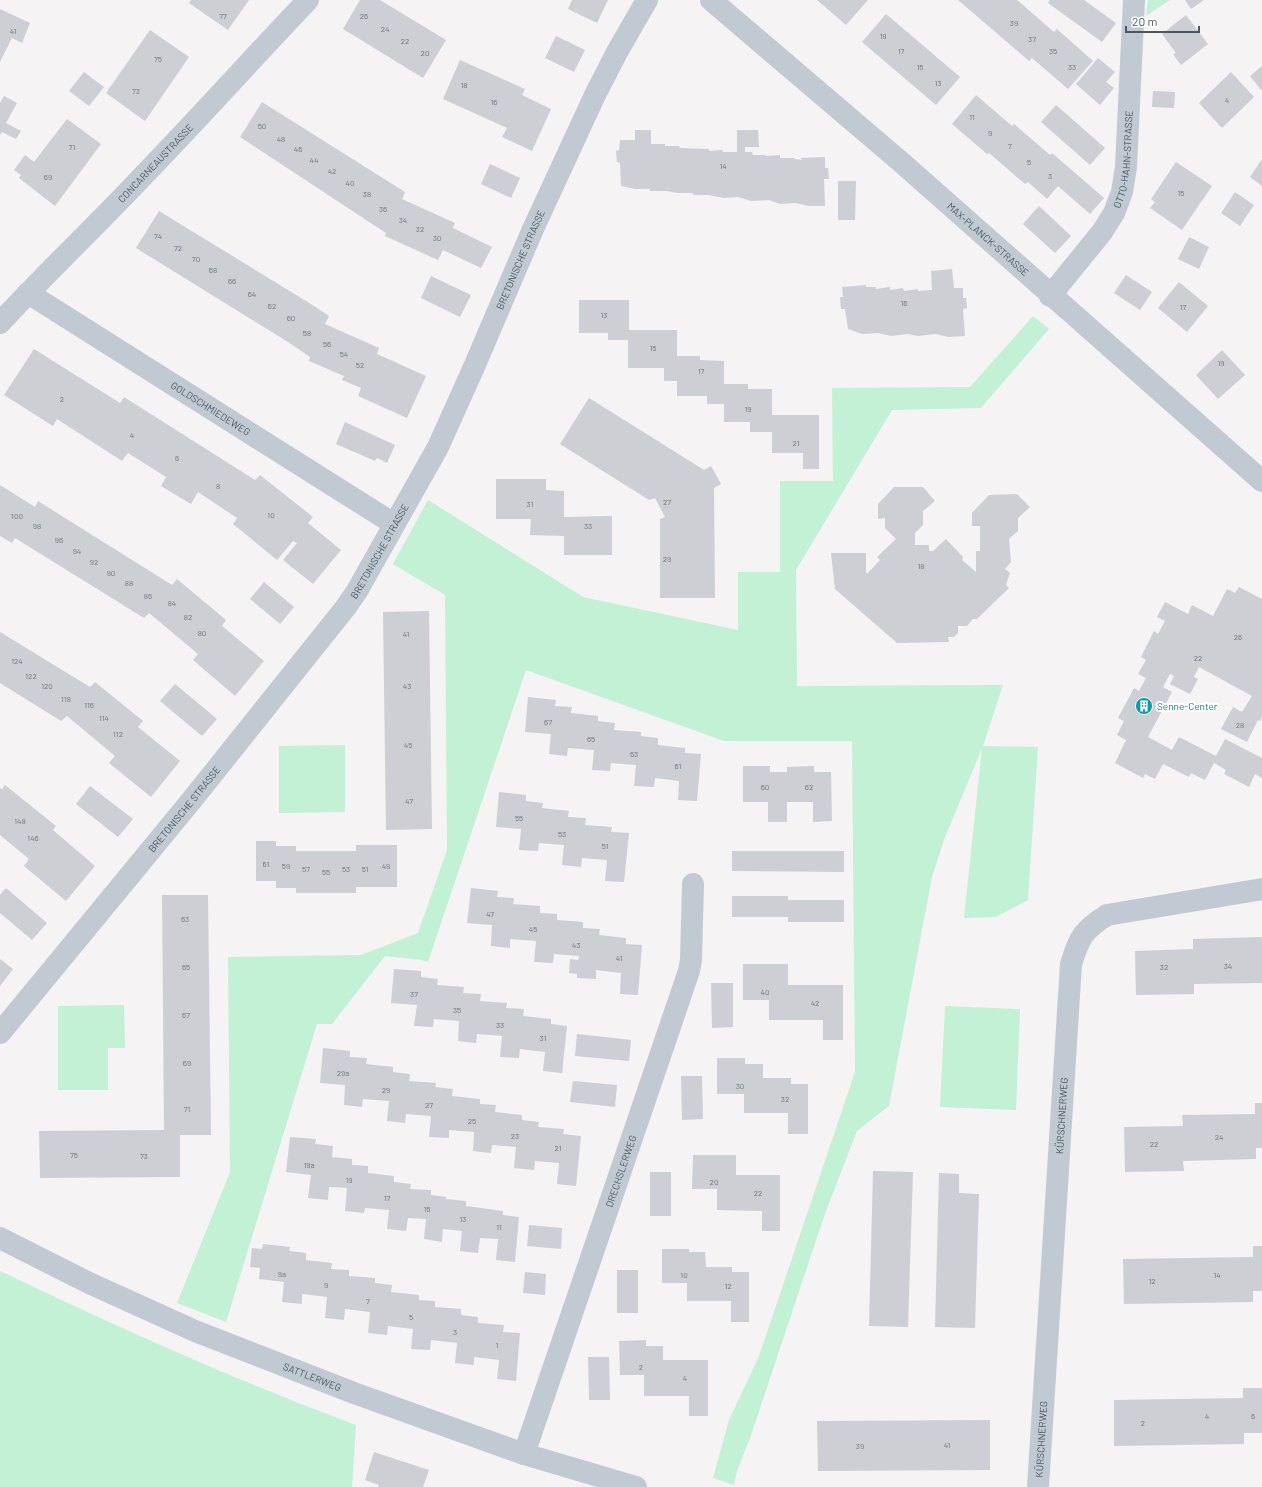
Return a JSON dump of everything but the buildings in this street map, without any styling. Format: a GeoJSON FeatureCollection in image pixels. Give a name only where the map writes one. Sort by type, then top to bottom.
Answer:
{"type":"FeatureCollection","features":[{"type":"Feature","properties":{"kind":"street","name":"CONCARNEAUSTRASSE"},"geometry":{"type":"LineString","coordinates":[[0,323],[142,178],[308,0]]}},
{"type":"Feature","properties":{"kind":"street","name":"BRETONISCHE STRASSE"},"geometry":{"type":"LineString","coordinates":[[0,1033],[191,801],[346,607],[357,591],[438,447],[477,361],[533,229],[595,95],[617,52],[647,0]]}},
{"type":"Feature","properties":{"kind":"street","name":"MAX-PLANCK-STRASSE"},"geometry":{"type":"LineString","coordinates":[[711,0],[901,162],[1050,296],[1262,480]]}},
{"type":"Feature","properties":{"kind":"street","name":"OTTO-HAHN-STRASSE"},"geometry":{"type":"LineString","coordinates":[[1050,296],[1102,232],[1114,213],[1122,192],[1126,167],[1134,0]]}},
{"type":"Feature","properties":{"kind":"street","name":"GOLDSCHMIEDEWEG"},"geometry":{"type":"LineString","coordinates":[[28,293],[394,524]]}},
{"type":"Feature","properties":{"kind":"street","name":"DRECHSLERWEG"},"geometry":{"type":"LineString","coordinates":[[524,1454],[689,971],[691,954],[693,884]]}},
{"type":"Feature","properties":{"kind":"street","name":"KÜRSCHNERWEG"},"geometry":{"type":"LineString","coordinates":[[1038,1487],[1071,964],[1076,946],[1082,935],[1093,924],[1106,916],[1262,889]]}},
{"type":"Feature","properties":{"kind":"street","name":"SATTLERWEG"},"geometry":{"type":"LineString","coordinates":[[0,1238],[87,1282],[195,1331],[354,1393],[524,1454],[636,1487]]}},
{"type":"Feature","properties":{"kind":"green space"},"geometry":{"type":"Polygon","coordinates":[[[1148,0],[1170,0],[1146,16],[1148,0]]]}},
{"type":"Feature","properties":{"kind":"green space"},"geometry":{"type":"Polygon","coordinates":[[[1033,316],[1049,329],[981,408],[892,410],[796,570],[797,686],[1003,685],[983,746],[1038,747],[1028,900],[996,917],[964,918],[982,748],[944,840],[932,877],[889,1106],[857,1131],[826,1211],[750,1438],[737,1471],[734,1485],[713,1478],[729,1420],[759,1356],[855,1072],[852,741],[724,741],[526,670],[428,962],[385,956],[332,1024],[317,1024],[226,1322],[177,1303],[230,1172],[228,957],[361,955],[418,933],[447,850],[445,595],[393,564],[428,500],[583,597],[738,630],[738,572],[780,572],[780,481],[833,481],[832,388],[970,387],[1033,316]]]}},
{"type":"Feature","properties":{"kind":"green space"},"geometry":{"type":"Polygon","coordinates":[[[345,745],[345,812],[279,813],[279,746],[345,745]]]}},
{"type":"Feature","properties":{"kind":"green space"},"geometry":{"type":"Polygon","coordinates":[[[124,1005],[125,1048],[108,1048],[108,1090],[58,1090],[58,1006],[124,1005]]]}},
{"type":"Feature","properties":{"kind":"green space"},"geometry":{"type":"Polygon","coordinates":[[[945,1006],[1020,1009],[1016,1110],[940,1107],[945,1006]]]}},
{"type":"Feature","properties":{"kind":"green space"},"geometry":{"type":"Polygon","coordinates":[[[0,1271],[176,1352],[266,1390],[356,1425],[352,1487],[0,1487],[0,1271]]]}},
{"type":"Feature","properties":{"kind":"place","name":"Senne-Center"},"geometry":{"type":"Point","coordinates":[1144,706]}}]}
